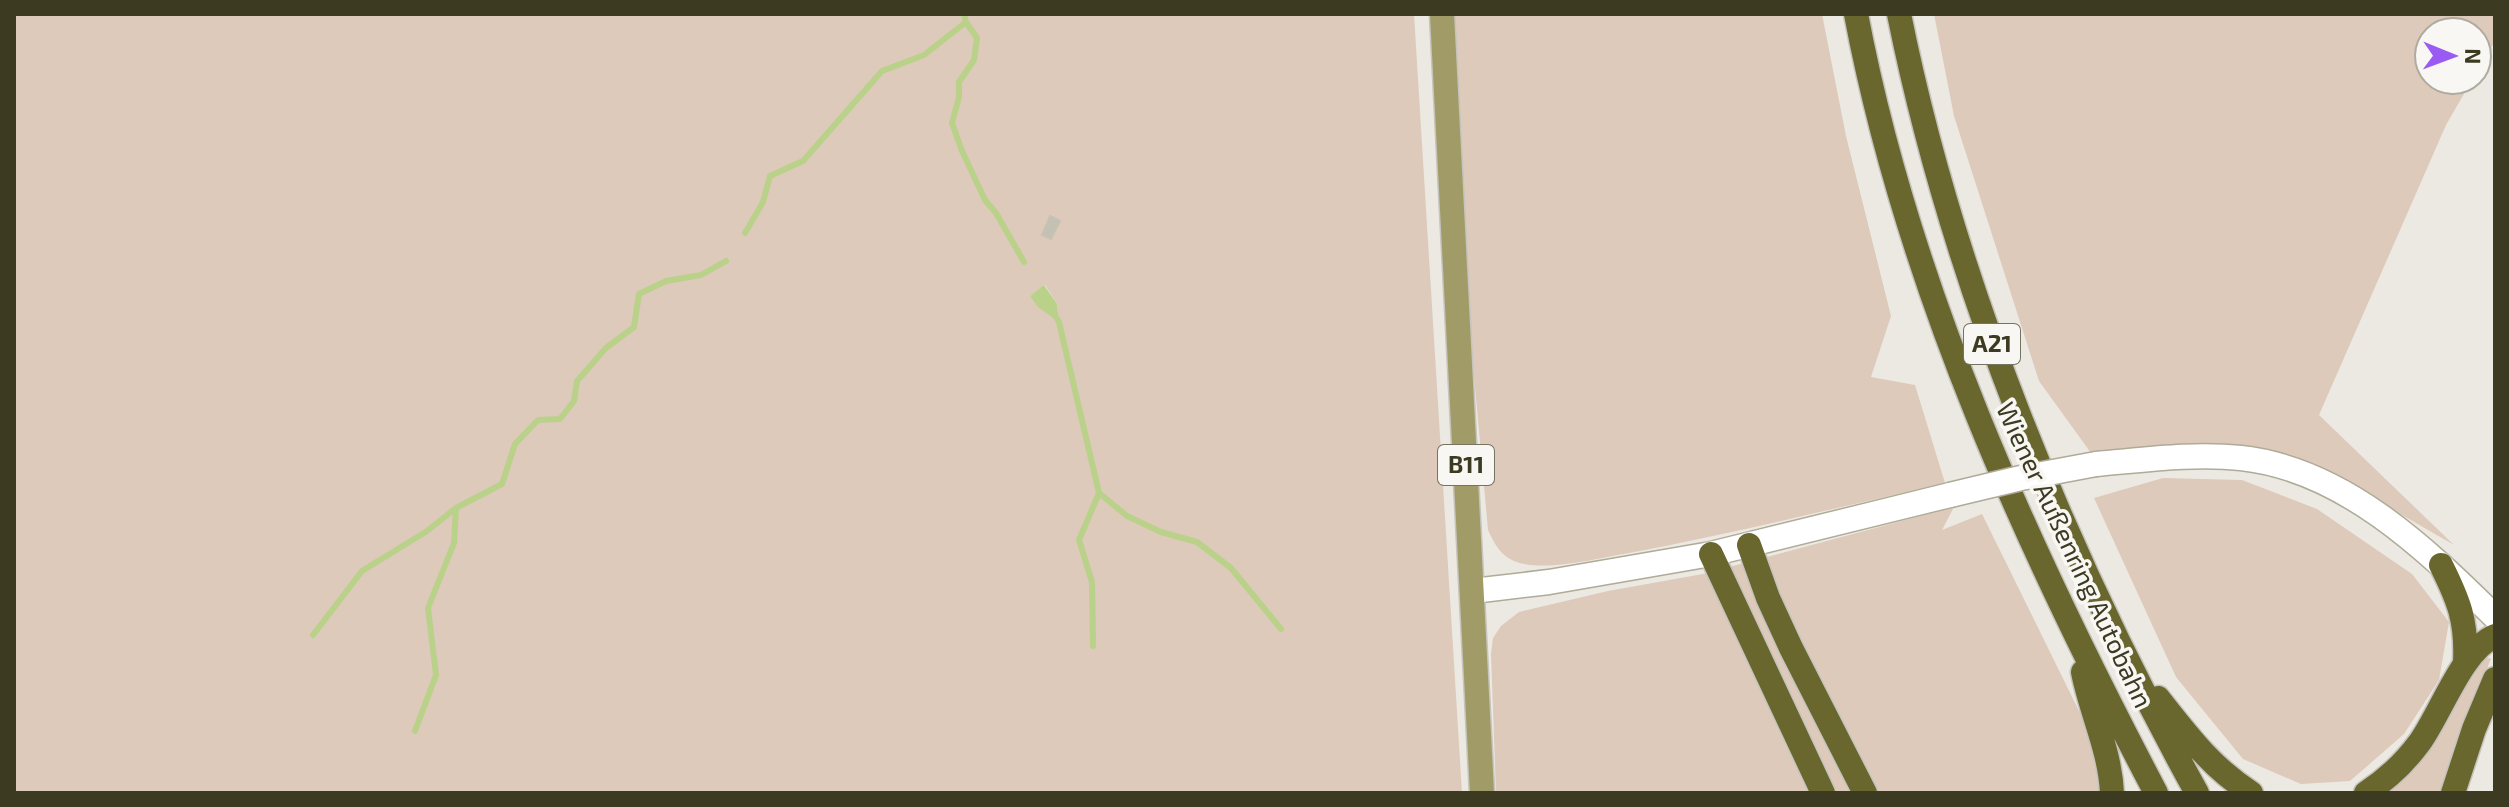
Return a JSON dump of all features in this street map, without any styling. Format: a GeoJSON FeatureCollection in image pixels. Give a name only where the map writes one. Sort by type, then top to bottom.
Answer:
{"type":"FeatureCollection","features":[{"type":"Feature","properties":{"kind":"highway","name":"Wiener Außenring Autobahn"},"geometry":{"type":"LineString","coordinates":[[1856,14],[1903,200],[1948,340],[2011,494],[2076,634],[2156,793]]}},
{"type":"Feature","properties":{"kind":"highway","name":"Wiener Außenring Autobahn"},"geometry":{"type":"LineString","coordinates":[[1899,14],[1944,192],[1987,331],[2050,492],[2128,659],[2197,793]]}},
{"type":"Feature","properties":{"kind":"highway"},"geometry":{"type":"LineString","coordinates":[[1749,545],[1768,598],[1791,648],[1865,793]]}},
{"type":"Feature","properties":{"kind":"highway"},"geometry":{"type":"LineString","coordinates":[[1711,554],[1823,793]]}},
{"type":"Feature","properties":{"kind":"highway"},"geometry":{"type":"LineString","coordinates":[[2441,565],[2461,605],[2466,635],[2465,662]]}},
{"type":"Feature","properties":{"kind":"highway"},"geometry":{"type":"LineString","coordinates":[[2076,634],[2089,701],[2105,744],[2112,793]]}},
{"type":"Feature","properties":{"kind":"highway"},"geometry":{"type":"LineString","coordinates":[[2366,793],[2419,744],[2465,662],[2485,640],[2495,636]]}},
{"type":"Feature","properties":{"kind":"highway"},"geometry":{"type":"LineString","coordinates":[[2128,659],[2205,757],[2251,793]]}},
{"type":"Feature","properties":{"kind":"highway"},"geometry":{"type":"LineString","coordinates":[[2453,793],[2474,729],[2495,679]]}},
{"type":"Feature","properties":{"kind":"main road","name":"B11"},"geometry":{"type":"LineString","coordinates":[[1442,14],[1482,793]]}},
{"type":"Feature","properties":{"kind":"main road"},"geometry":{"type":"LineString","coordinates":[[1473,591],[1549,582],[1711,554],[2021,478],[2096,464],[2187,457],[2242,458],[2290,469],[2339,490],[2360,503],[2441,565],[2495,617]]}},
{"type":"Feature","properties":{"kind":"shaded area"},"geometry":{"type":"Polygon","coordinates":[[[14,14],[1414,14],[1462,793],[14,793],[14,14]],[[1045,285],[1030,296],[1059,322],[1057,304],[1045,285]]]}},
{"type":"Feature","properties":{"kind":"shaded area"},"geometry":{"type":"Polygon","coordinates":[[[1452,14],[1822,14],[1846,136],[1891,316],[1871,377],[1915,385],[1945,483],[1708,537],[1571,563],[1526,564],[1514,561],[1501,552],[1488,530],[1470,332],[1452,14]]]}},
{"type":"Feature","properties":{"kind":"shaded area"},"geometry":{"type":"Polygon","coordinates":[[[1934,14],[2495,14],[2493,44],[2493,16],[2413,16],[2413,96],[2463,96],[2446,125],[2319,415],[2454,545],[2321,468],[2264,449],[2204,443],[2091,453],[2039,381],[1954,116],[1934,14]]]}},
{"type":"Feature","properties":{"kind":"shaded area"},"geometry":{"type":"Polygon","coordinates":[[[1044,285],[1057,304],[1059,322],[1038,307],[1030,296],[1044,285]]]}},
{"type":"Feature","properties":{"kind":"shaded area"},"geometry":{"type":"Polygon","coordinates":[[[2163,478],[2242,480],[2317,509],[2412,574],[2449,622],[2439,680],[2404,734],[2350,781],[2301,784],[2243,759],[2176,677],[2094,498],[2163,478]]]}},
{"type":"Feature","properties":{"kind":"shaded area"},"geometry":{"type":"Polygon","coordinates":[[[1954,507],[1942,530],[1982,514],[2080,713],[2127,793],[1496,793],[1493,638],[1501,626],[1519,612],[1608,591],[1703,574],[1954,507]]]}},
{"type":"Feature","properties":{"kind":"shaded area"},"geometry":{"type":"Polygon","coordinates":[[[2491,658],[2441,793],[2378,793],[2482,659],[2491,658]]]}},
{"type":"Feature","properties":{"kind":"building"},"geometry":{"type":"Polygon","coordinates":[[[1050,216],[1060,221],[1051,239],[1042,235],[1050,216]]]}},
{"type":"Feature","properties":{"kind":"waterway"},"geometry":{"type":"LineString","coordinates":[[964,14],[977,38],[974,60],[959,82],[959,97],[952,123],[985,200],[1024,262]]}},
{"type":"Feature","properties":{"kind":"waterway"},"geometry":{"type":"LineString","coordinates":[[745,233],[763,202],[770,176],[803,161],[882,71],[924,55],[966,22]]}},
{"type":"Feature","properties":{"kind":"waterway"},"geometry":{"type":"LineString","coordinates":[[313,635],[362,571],[427,531],[456,508],[502,484],[515,444],[538,420],[560,419],[574,401],[577,381],[606,348],[634,327],[639,294],[666,281],[701,275],[726,261]]}},
{"type":"Feature","properties":{"kind":"waterway"},"geometry":{"type":"LineString","coordinates":[[1056,317],[1099,493],[1079,540],[1092,582],[1093,646]]}},
{"type":"Feature","properties":{"kind":"waterway"},"geometry":{"type":"LineString","coordinates":[[1099,493],[1127,516],[1161,532],[1197,542],[1231,568],[1281,629]]}},
{"type":"Feature","properties":{"kind":"waterway"},"geometry":{"type":"LineString","coordinates":[[415,731],[436,675],[428,608],[454,543],[456,508]]}}]}
